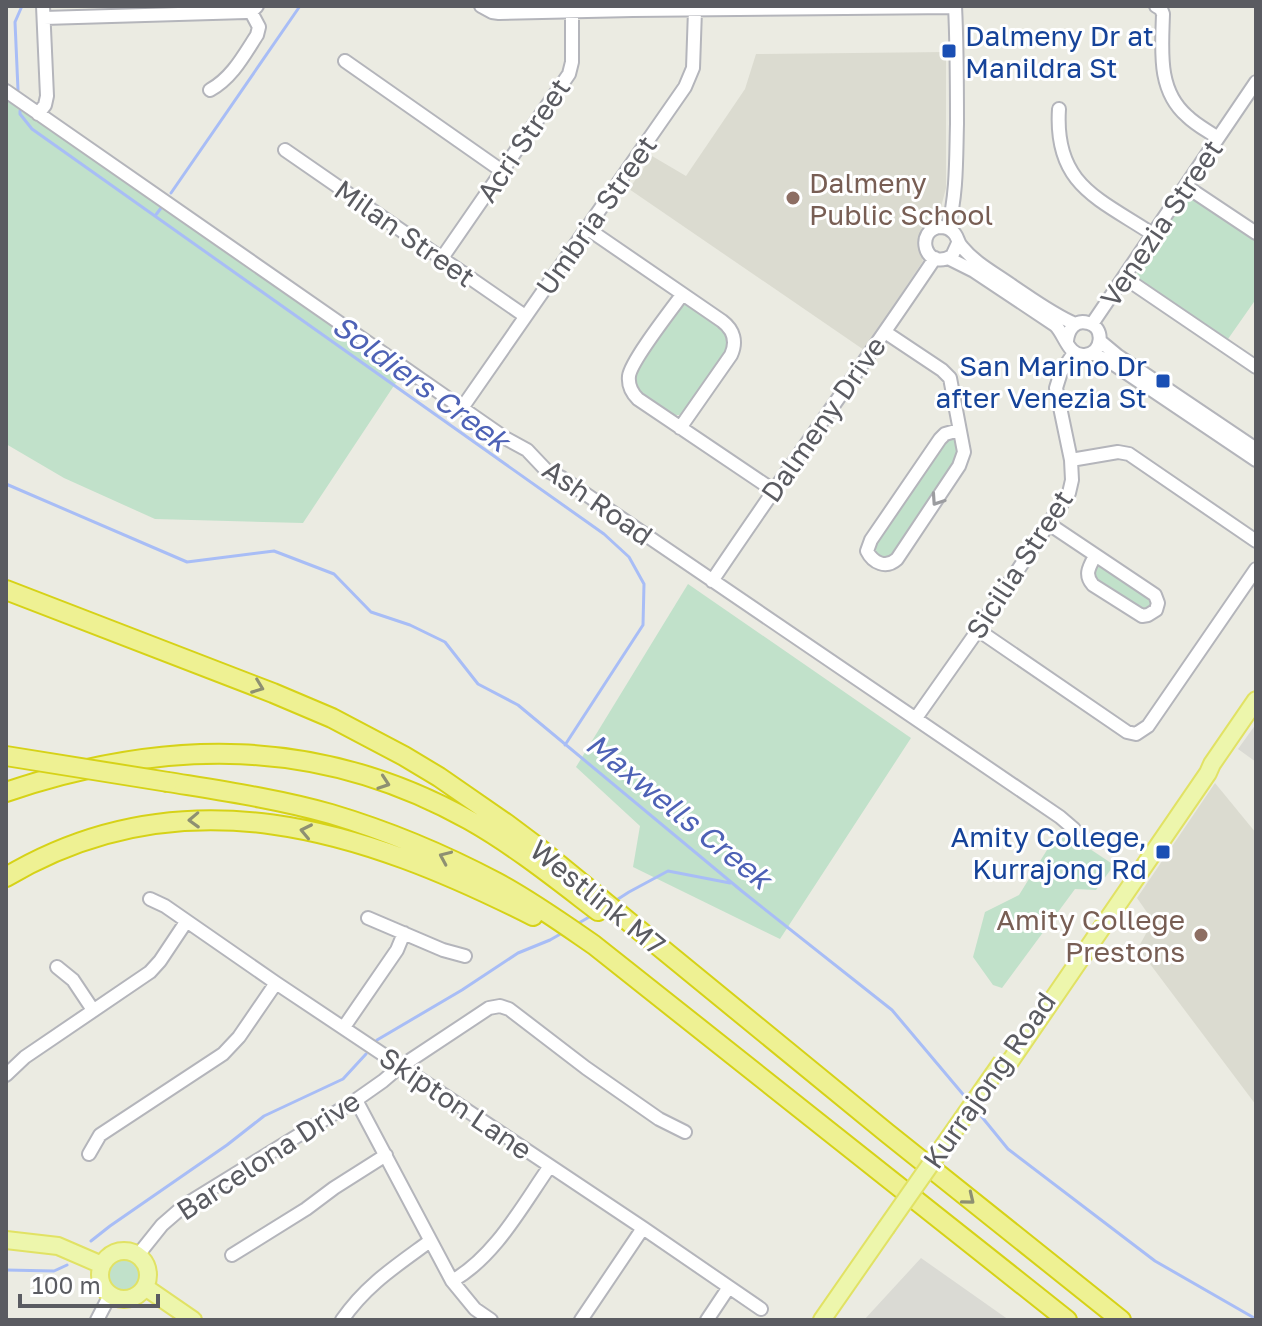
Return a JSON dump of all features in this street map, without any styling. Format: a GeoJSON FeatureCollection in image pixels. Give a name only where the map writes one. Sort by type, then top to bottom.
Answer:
{"type":"FeatureCollection","features":[{"type":"Feature","properties":{"kind":"highway"},"geometry":{"type":"LineString","coordinates":[[6,580],[185,659]]}},
{"type":"Feature","properties":{"kind":"highway","name":"Westlink M7"},"geometry":{"type":"LineString","coordinates":[[6,590],[332,718],[404,756],[507,824],[576,887]]}},
{"type":"Feature","properties":{"kind":"highway"},"geometry":{"type":"LineString","coordinates":[[6,792],[49,778],[132,759],[236,753],[291,758],[368,777],[448,809],[576,887],[1121,1320]]}},
{"type":"Feature","properties":{"kind":"highway","name":"Westlink M7"},"geometry":{"type":"LineString","coordinates":[[6,756],[277,801],[330,814],[413,843],[460,864],[499,883],[537,912]]}},
{"type":"Feature","properties":{"kind":"highway"},"geometry":{"type":"LineString","coordinates":[[6,877],[83,841],[136,826],[187,819],[233,819],[298,829],[363,845],[537,912],[592,948],[833,1140],[890,1179],[1067,1320]]}},
{"type":"Feature","properties":{"kind":"main road","name":"Kurrajong Road"},"geometry":{"type":"LineString","coordinates":[[831,1320],[889,1230],[1256,700]]}},
{"type":"Feature","properties":{"kind":"main road","name":"Kurrajong Road"},"geometry":{"type":"LineString","coordinates":[[822,1320],[889,1230]]}},
{"type":"Feature","properties":{"kind":"main road"},"geometry":{"type":"LineString","coordinates":[[6,1240],[58,1246],[102,1265]]}},
{"type":"Feature","properties":{"kind":"main road"},"geometry":{"type":"LineString","coordinates":[[118,1252],[138,1255],[147,1268],[145,1287],[139,1294],[127,1299],[110,1295],[101,1282],[102,1265],[108,1257],[118,1252]]}},
{"type":"Feature","properties":{"kind":"main road"},"geometry":{"type":"LineString","coordinates":[[145,1287],[193,1320]]}},
{"type":"Feature","properties":{"kind":"street"},"geometry":{"type":"LineString","coordinates":[[481,6],[499,13],[633,8],[955,6],[956,180],[948,228]]}},
{"type":"Feature","properties":{"kind":"street"},"geometry":{"type":"LineString","coordinates":[[1156,6],[1163,14],[1162,64],[1169,90],[1187,117],[1218,138]]}},
{"type":"Feature","properties":{"kind":"street"},"geometry":{"type":"LineString","coordinates":[[38,114],[47,96],[44,12],[254,9],[259,27],[257,35],[229,76],[210,90]]}},
{"type":"Feature","properties":{"kind":"street","name":"Umbria Street"},"geometry":{"type":"LineString","coordinates":[[462,408],[691,75],[695,10]]}},
{"type":"Feature","properties":{"kind":"street","name":"Acri Street"},"geometry":{"type":"LineString","coordinates":[[442,258],[569,74],[572,62],[572,12]]}},
{"type":"Feature","properties":{"kind":"street"},"geometry":{"type":"LineString","coordinates":[[345,61],[502,171]]}},
{"type":"Feature","properties":{"kind":"street","name":"Venezia Street"},"geometry":{"type":"LineString","coordinates":[[1092,324],[1256,82]]}},
{"type":"Feature","properties":{"kind":"street","name":"Ash Road"},"geometry":{"type":"LineString","coordinates":[[6,91],[505,438],[527,450],[546,470],[916,718],[1074,829]]}},
{"type":"Feature","properties":{"kind":"street"},"geometry":{"type":"LineString","coordinates":[[1059,109],[1059,143],[1066,165],[1077,181],[1154,235]]}},
{"type":"Feature","properties":{"kind":"street","name":"Milan Street"},"geometry":{"type":"LineString","coordinates":[[285,150],[525,316]]}},
{"type":"Feature","properties":{"kind":"street"},"geometry":{"type":"LineString","coordinates":[[1187,187],[1256,233]]}},
{"type":"Feature","properties":{"kind":"street"},"geometry":{"type":"LineString","coordinates":[[1067,341],[1068,331],[1075,324],[1084,322],[1098,330],[1100,341],[1092,353],[1083,356],[1074,353],[1059,329],[1049,321],[974,271],[927,252],[929,233],[938,227],[948,228],[974,260],[1075,324]]}},
{"type":"Feature","properties":{"kind":"street"},"geometry":{"type":"LineString","coordinates":[[588,229],[727,325],[733,334],[731,355],[680,428]]}},
{"type":"Feature","properties":{"kind":"street"},"geometry":{"type":"LineString","coordinates":[[941,258],[955,252],[958,243]]}},
{"type":"Feature","properties":{"kind":"street","name":"Dalmeny Drive"},"geometry":{"type":"LineString","coordinates":[[712,581],[885,332],[941,258]]}},
{"type":"Feature","properties":{"kind":"street"},"geometry":{"type":"LineString","coordinates":[[1125,278],[1256,367]]}},
{"type":"Feature","properties":{"kind":"street"},"geometry":{"type":"LineString","coordinates":[[682,295],[632,367],[629,381],[632,391],[638,399],[773,490]]}},
{"type":"Feature","properties":{"kind":"street"},"geometry":{"type":"LineString","coordinates":[[885,332],[950,378],[964,452],[959,466],[897,559],[887,565],[873,560],[867,551],[871,540],[940,439],[959,430]]}},
{"type":"Feature","properties":{"kind":"street"},"geometry":{"type":"LineString","coordinates":[[1100,341],[1256,449]]}},
{"type":"Feature","properties":{"kind":"street","name":"Sicilia Street"},"geometry":{"type":"LineString","coordinates":[[916,718],[1069,493],[1071,460],[1056,388],[1061,372],[1074,353]]}},
{"type":"Feature","properties":{"kind":"street"},"geometry":{"type":"LineString","coordinates":[[1092,353],[1112,363],[1256,460]]}},
{"type":"Feature","properties":{"kind":"street"},"geometry":{"type":"LineString","coordinates":[[1071,460],[1118,452],[1129,454],[1256,541]]}},
{"type":"Feature","properties":{"kind":"street"},"geometry":{"type":"LineString","coordinates":[[1049,524],[1155,595],[1158,603],[1156,610],[1142,616],[1093,585],[1087,573],[1095,556]]}},
{"type":"Feature","properties":{"kind":"street"},"geometry":{"type":"LineString","coordinates":[[978,630],[1127,732],[1136,734],[1148,726],[1256,569]]}},
{"type":"Feature","properties":{"kind":"street","name":"Skipton Lane"},"geometry":{"type":"LineString","coordinates":[[150,899],[165,906],[761,1309]]}},
{"type":"Feature","properties":{"kind":"street"},"geometry":{"type":"LineString","coordinates":[[368,918],[443,950],[465,956]]}},
{"type":"Feature","properties":{"kind":"street"},"geometry":{"type":"LineString","coordinates":[[6,1075],[25,1057],[150,972],[186,922]]}},
{"type":"Feature","properties":{"kind":"street"},"geometry":{"type":"LineString","coordinates":[[344,1027],[397,950],[404,933]]}},
{"type":"Feature","properties":{"kind":"street"},"geometry":{"type":"LineString","coordinates":[[57,967],[73,980],[93,1010]]}},
{"type":"Feature","properties":{"kind":"street"},"geometry":{"type":"LineString","coordinates":[[89,1154],[100,1135],[223,1054],[239,1037],[276,983]]}},
{"type":"Feature","properties":{"kind":"street","name":"Barcelona Drive"},"geometry":{"type":"LineString","coordinates":[[138,1255],[162,1225],[185,1205],[356,1100],[489,1008],[500,1006],[509,1009],[586,1068],[659,1119],[685,1132]]}},
{"type":"Feature","properties":{"kind":"street"},"geometry":{"type":"LineString","coordinates":[[356,1100],[452,1281],[484,1318]]}},
{"type":"Feature","properties":{"kind":"street"},"geometry":{"type":"LineString","coordinates":[[232,1255],[386,1155]]}},
{"type":"Feature","properties":{"kind":"street"},"geometry":{"type":"LineString","coordinates":[[452,1281],[469,1270],[498,1239],[550,1166]]}},
{"type":"Feature","properties":{"kind":"street"},"geometry":{"type":"LineString","coordinates":[[581,1320],[643,1228]]}},
{"type":"Feature","properties":{"kind":"street"},"geometry":{"type":"LineString","coordinates":[[342,1320],[375,1281],[430,1241]]}},
{"type":"Feature","properties":{"kind":"street"},"geometry":{"type":"LineString","coordinates":[[707,1320],[729,1287]]}},
{"type":"Feature","properties":{"kind":"street"},"geometry":{"type":"LineString","coordinates":[[97,1320],[110,1295]]}},
{"type":"Feature","properties":{"kind":"shaded area","name":"Dalmeny Public School"},"geometry":{"type":"Polygon","coordinates":[[[946,52],[946,188],[941,207],[937,220],[920,240],[923,261],[864,350],[629,189],[652,156],[686,176],[745,89],[756,54],[946,52]]]}},
{"type":"Feature","properties":{"kind":"shaded area"},"geometry":{"type":"Polygon","coordinates":[[[1256,724],[1256,762],[1238,749],[1256,724]]]}},
{"type":"Feature","properties":{"kind":"shaded area","name":"Amity College Prestons"},"geometry":{"type":"Polygon","coordinates":[[[1215,783],[1256,833],[1256,1105],[1138,948],[1153,921],[1137,898],[1215,783]]]}},
{"type":"Feature","properties":{"kind":"shaded area"},"geometry":{"type":"Polygon","coordinates":[[[921,1258],[1009,1320],[864,1320],[921,1258]]]}},
{"type":"Feature","properties":{"kind":"green space"},"geometry":{"type":"Polygon","coordinates":[[[6,99],[401,375],[303,523],[155,519],[64,478],[6,444],[6,99]]]}},
{"type":"Feature","properties":{"kind":"green space"},"geometry":{"type":"Polygon","coordinates":[[[1196,198],[1256,239],[1256,299],[1228,339],[1139,280],[1136,269],[1182,200],[1196,198]]]}},
{"type":"Feature","properties":{"kind":"green space"},"geometry":{"type":"Polygon","coordinates":[[[686,304],[719,324],[727,334],[728,342],[725,352],[687,409],[676,415],[638,390],[634,374],[654,339],[679,306],[686,304]]]}},
{"type":"Feature","properties":{"kind":"green space"},"geometry":{"type":"Polygon","coordinates":[[[951,438],[957,446],[957,457],[892,555],[883,558],[876,552],[875,543],[946,440],[951,438]]]}},
{"type":"Feature","properties":{"kind":"green space"},"geometry":{"type":"Polygon","coordinates":[[[1106,566],[1150,599],[1150,607],[1143,611],[1095,581],[1093,568],[1106,566]]]}},
{"type":"Feature","properties":{"kind":"green space"},"geometry":{"type":"Polygon","coordinates":[[[688,584],[911,738],[780,939],[633,867],[640,826],[576,767],[688,584]]]}},
{"type":"Feature","properties":{"kind":"green space"},"geometry":{"type":"Polygon","coordinates":[[[1060,829],[1114,865],[1096,890],[1075,889],[1002,988],[993,985],[973,957],[985,912],[1019,895],[1060,829]]]}},
{"type":"Feature","properties":{"kind":"green space"},"geometry":{"type":"Polygon","coordinates":[[[125,1259],[137,1264],[142,1276],[137,1288],[125,1293],[113,1288],[108,1276],[113,1264],[125,1259]]]}},
{"type":"Feature","properties":{"kind":"waterway","name":"Soldiers Creek"},"geometry":{"type":"LineString","coordinates":[[18,90],[15,22],[22,6]]}},
{"type":"Feature","properties":{"kind":"waterway"},"geometry":{"type":"LineString","coordinates":[[171,193],[300,6]]}},
{"type":"Feature","properties":{"kind":"waterway","name":"Soldiers Creek"},"geometry":{"type":"LineString","coordinates":[[20,111],[32,129],[604,534],[629,557],[644,584],[643,625],[565,745]]}},
{"type":"Feature","properties":{"kind":"waterway"},"geometry":{"type":"LineString","coordinates":[[155,216],[161,208]]}},
{"type":"Feature","properties":{"kind":"waterway","name":"Maxwells Creek"},"geometry":{"type":"LineString","coordinates":[[6,484],[187,562],[274,551],[334,574],[371,612],[410,625],[445,642],[478,684],[518,705],[743,892],[892,1010],[967,1099]]}},
{"type":"Feature","properties":{"kind":"waterway"},"geometry":{"type":"LineString","coordinates":[[615,901],[668,871],[730,883]]}},
{"type":"Feature","properties":{"kind":"waterway"},"geometry":{"type":"LineString","coordinates":[[577,924],[591,916]]}},
{"type":"Feature","properties":{"kind":"waterway"},"geometry":{"type":"LineString","coordinates":[[377,1040],[518,953],[564,932]]}},
{"type":"Feature","properties":{"kind":"waterway"},"geometry":{"type":"LineString","coordinates":[[91,1241],[264,1116],[343,1079],[366,1054]]}},
{"type":"Feature","properties":{"kind":"waterway","name":"Maxwells Creek"},"geometry":{"type":"LineString","coordinates":[[977,1111],[1008,1149],[1155,1261],[1256,1319]]}},
{"type":"Feature","properties":{"kind":"waterway"},"geometry":{"type":"LineString","coordinates":[[6,1270],[54,1271],[67,1265]]}},
{"type":"Feature","properties":{"kind":"place","name":"Dalmeny Dr at Manildra St"},"geometry":{"type":"Point","coordinates":[949,51]}},
{"type":"Feature","properties":{"kind":"place","name":"Dalmeny Public School"},"geometry":{"type":"Point","coordinates":[793,198]}},
{"type":"Feature","properties":{"kind":"place","name":"San Marino Dr after Venezia St"},"geometry":{"type":"Point","coordinates":[1163,381]}},
{"type":"Feature","properties":{"kind":"place","name":"Amity College, Kurrajong Rd"},"geometry":{"type":"Point","coordinates":[1163,852]}},
{"type":"Feature","properties":{"kind":"place","name":"Amity College Prestons"},"geometry":{"type":"Point","coordinates":[1201,935]}}]}
